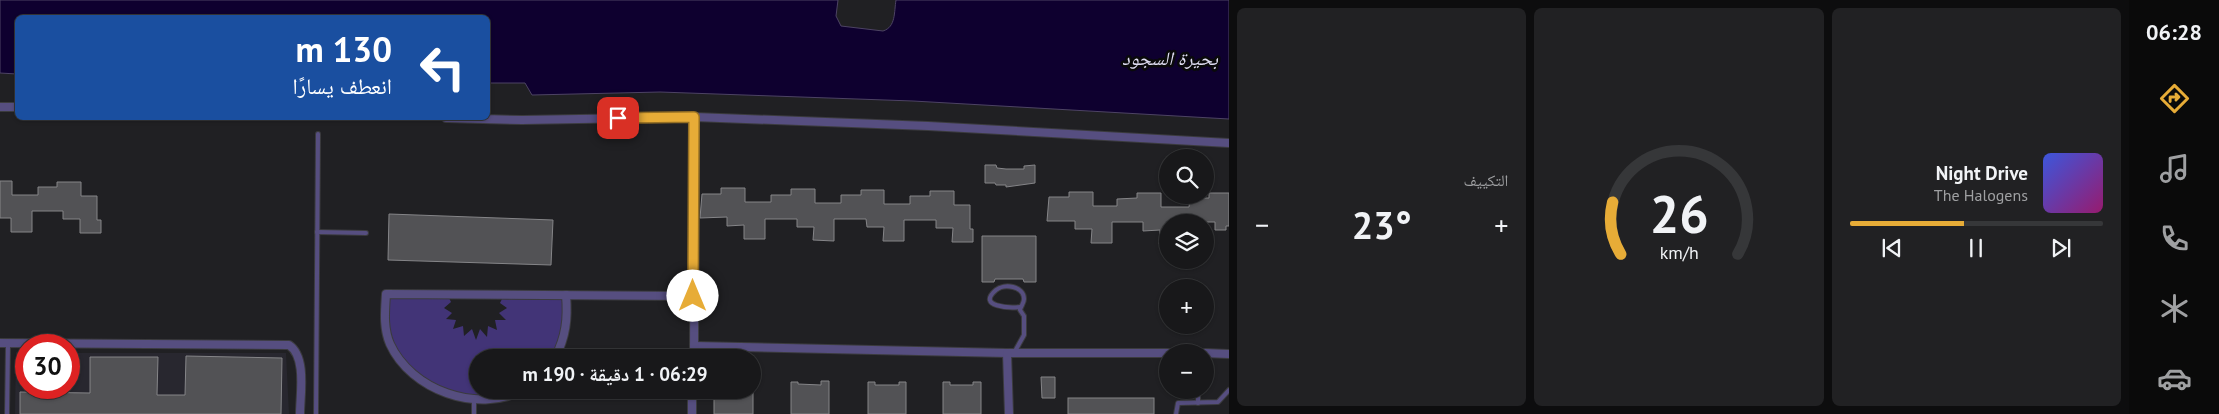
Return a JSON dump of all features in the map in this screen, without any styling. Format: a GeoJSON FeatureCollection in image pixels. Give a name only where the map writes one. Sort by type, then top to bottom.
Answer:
{"type":"FeatureCollection","features":[{"type":"Feature","properties":{"kind":"street"},"geometry":{"type":"LineString","coordinates":[[0,107],[15,107]]}},
{"type":"Feature","properties":{"kind":"street"},"geometry":{"type":"LineString","coordinates":[[694,117],[694,346],[1011,353],[1159,353]]}},
{"type":"Feature","properties":{"kind":"street"},"geometry":{"type":"LineString","coordinates":[[490,119],[694,117],[928,126],[1229,143]]}},
{"type":"Feature","properties":{"kind":"street"},"geometry":{"type":"LineString","coordinates":[[504,399],[474,402],[443,396],[421,383],[402,366],[390,342],[384,317],[386,294],[693,296]]}},
{"type":"Feature","properties":{"kind":"street"},"geometry":{"type":"LineString","coordinates":[[560,349],[568,320],[566,295]]}},
{"type":"Feature","properties":{"kind":"street"},"geometry":{"type":"LineString","coordinates":[[4,343],[289,345],[294,348],[298,359],[300,414]]}},
{"type":"Feature","properties":{"kind":"street"},"geometry":{"type":"LineString","coordinates":[[1008,414],[1011,353]]}},
{"type":"Feature","properties":{"kind":"street"},"geometry":{"type":"LineString","coordinates":[[1214,353],[1229,354]]}},
{"type":"Feature","properties":{"kind":"street"},"geometry":{"type":"LineString","coordinates":[[692,399],[692,414]]}},
{"type":"Feature","properties":{"kind":"lane"},"geometry":{"type":"LineString","coordinates":[[316,414],[318,134]]}},
{"type":"Feature","properties":{"kind":"lane"},"geometry":{"type":"LineString","coordinates":[[317,232],[366,233]]}},
{"type":"Feature","properties":{"kind":"lane"},"geometry":{"type":"LineString","coordinates":[[1002,287],[1017,288],[1023,294],[1023,304],[1020,307],[996,306],[992,303],[992,296],[994,292],[1002,287]]}},
{"type":"Feature","properties":{"kind":"lane"},"geometry":{"type":"LineString","coordinates":[[1011,353],[1024,335],[1024,316],[1020,307]]}},
{"type":"Feature","properties":{"kind":"lane"},"geometry":{"type":"LineString","coordinates":[[4,343],[7,414]]}},
{"type":"Feature","properties":{"kind":"lane"},"geometry":{"type":"LineString","coordinates":[[1176,414],[1178,403],[1218,402],[1229,390]]}},
{"type":"Feature","properties":{"kind":"lane"},"geometry":{"type":"LineString","coordinates":[[474,402],[474,414]]}},
{"type":"Feature","properties":{"kind":"shaded area"},"geometry":{"type":"Polygon","coordinates":[[[390,297],[449,298],[451,302],[444,308],[452,313],[446,319],[456,320],[453,329],[463,326],[464,336],[472,329],[476,340],[480,329],[487,337],[488,326],[497,330],[495,320],[506,320],[499,313],[507,308],[500,303],[502,299],[562,300],[563,315],[556,349],[469,349],[469,396],[449,392],[408,369],[397,353],[391,335],[390,297]]]}},
{"type":"Feature","properties":{"kind":"shaded area"},"geometry":{"type":"Polygon","coordinates":[[[80,353],[286,353],[289,414],[15,414],[15,399],[80,399],[80,353]]]}},
{"type":"Feature","properties":{"kind":"water","name":"بحيرة السجود"},"geometry":{"type":"Polygon","coordinates":[[[0,0],[838,0],[836,16],[841,26],[883,31],[892,23],[896,0],[1229,0],[1229,119],[913,101],[660,92],[532,95],[525,83],[490,83],[490,15],[15,15],[15,74],[0,73],[0,0]]]}},
{"type":"Feature","properties":{"kind":"building"},"geometry":{"type":"Polygon","coordinates":[[[985,165],[996,165],[997,168],[1006,169],[1024,169],[1024,166],[1035,165],[1035,183],[1006,187],[1006,185],[985,183],[985,165]]]}},
{"type":"Feature","properties":{"kind":"building"},"geometry":{"type":"Polygon","coordinates":[[[0,181],[12,181],[12,195],[38,195],[38,187],[57,187],[57,182],[81,182],[81,196],[97,196],[97,220],[101,220],[101,233],[80,233],[80,219],[63,219],[63,211],[32,211],[32,232],[11,232],[11,218],[0,218],[0,181]]]}},
{"type":"Feature","properties":{"kind":"building"},"geometry":{"type":"Polygon","coordinates":[[[721,188],[745,188],[745,202],[771,202],[771,195],[791,195],[791,189],[815,189],[815,203],[841,203],[841,195],[861,195],[861,190],[884,190],[884,204],[910,204],[910,196],[930,196],[930,191],[954,191],[954,205],[970,205],[970,229],[973,229],[973,242],[952,242],[953,228],[936,228],[936,220],[904,220],[904,241],[883,241],[884,227],[867,227],[866,219],[834,219],[834,241],[813,240],[814,227],[797,227],[797,219],[765,219],[765,239],[744,239],[744,225],[727,226],[727,217],[700,218],[702,194],[721,194],[721,188]]]}},
{"type":"Feature","properties":{"kind":"building"},"geometry":{"type":"Polygon","coordinates":[[[1069,192],[1093,192],[1093,206],[1117,206],[1117,199],[1137,198],[1137,193],[1159,193],[1159,204],[1161,204],[1161,207],[1189,207],[1189,204],[1214,204],[1214,193],[1229,193],[1229,226],[1226,226],[1226,230],[1215,230],[1214,214],[1159,214],[1159,230],[1143,231],[1143,222],[1112,222],[1112,243],[1091,243],[1092,229],[1075,229],[1075,221],[1047,221],[1049,197],[1069,197],[1069,192]]]}},
{"type":"Feature","properties":{"kind":"building"},"geometry":{"type":"Polygon","coordinates":[[[389,214],[553,220],[551,265],[388,260],[389,214]]]}},
{"type":"Feature","properties":{"kind":"building"},"geometry":{"type":"Polygon","coordinates":[[[982,236],[1036,236],[1036,282],[1024,282],[1023,279],[995,279],[994,282],[982,282],[982,236]]]}},
{"type":"Feature","properties":{"kind":"building"},"geometry":{"type":"Polygon","coordinates":[[[186,356],[282,358],[281,414],[20,414],[20,399],[80,399],[80,393],[90,393],[90,357],[158,357],[157,395],[185,395],[186,356]]]}},
{"type":"Feature","properties":{"kind":"building"},"geometry":{"type":"Polygon","coordinates":[[[1041,377],[1055,377],[1055,398],[1042,398],[1041,377]]]}},
{"type":"Feature","properties":{"kind":"building"},"geometry":{"type":"Polygon","coordinates":[[[821,381],[829,381],[829,414],[791,414],[791,382],[821,385],[821,381]]]}},
{"type":"Feature","properties":{"kind":"building"},"geometry":{"type":"Polygon","coordinates":[[[868,382],[875,382],[875,385],[899,385],[899,382],[906,382],[906,414],[868,414],[868,382]]]}},
{"type":"Feature","properties":{"kind":"building"},"geometry":{"type":"Polygon","coordinates":[[[943,382],[950,382],[950,385],[973,385],[973,382],[981,382],[981,414],[943,414],[943,382]]]}},
{"type":"Feature","properties":{"kind":"building"},"geometry":{"type":"Polygon","coordinates":[[[1068,398],[1154,398],[1154,414],[1068,414],[1068,398]]]}},
{"type":"Feature","properties":{"kind":"building"},"geometry":{"type":"Polygon","coordinates":[[[714,399],[753,399],[753,414],[714,414],[714,399]]]}},
{"type":"Feature","properties":{"kind":"route"},"geometry":{"type":"LineString","coordinates":[[618,118],[694,117],[693,296]]}}]}
